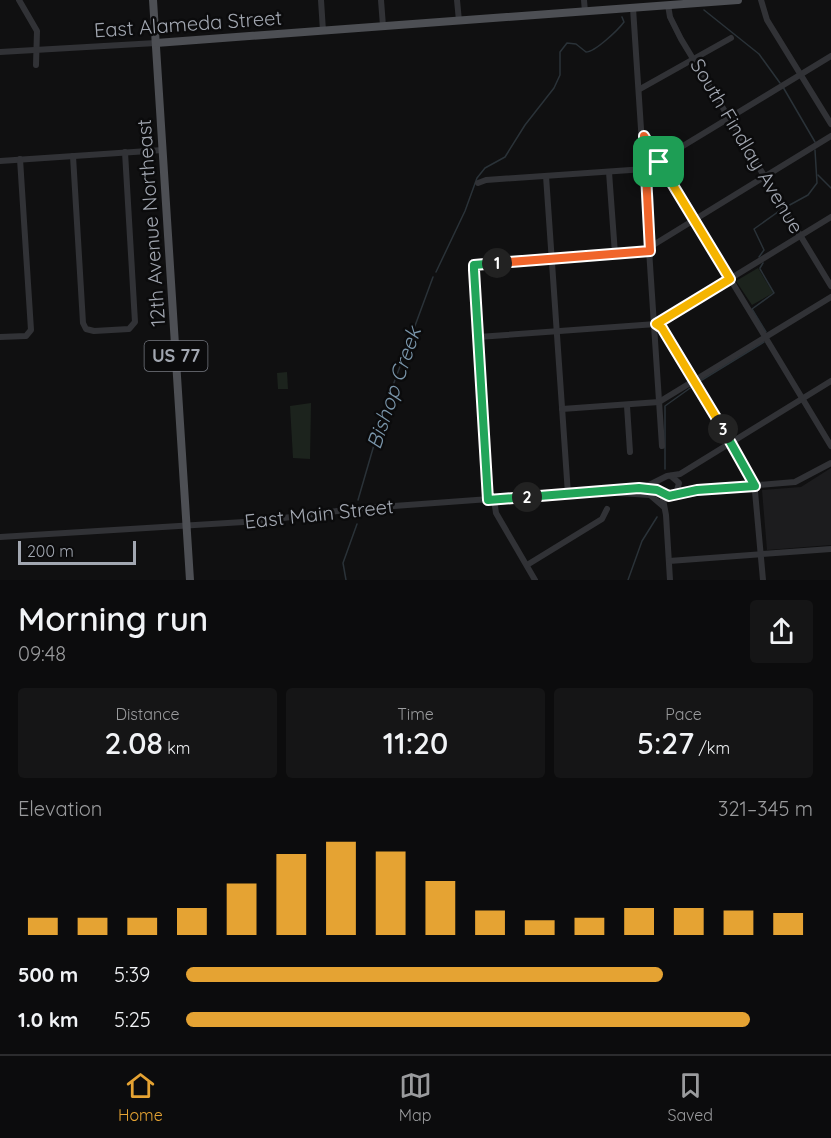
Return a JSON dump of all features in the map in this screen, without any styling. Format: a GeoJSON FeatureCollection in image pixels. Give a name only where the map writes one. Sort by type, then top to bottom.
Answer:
{"type":"FeatureCollection","features":[{"type":"Feature","properties":{"kind":"main road","name":"US 77"},"geometry":{"type":"LineString","coordinates":[[153,0],[156,43]]}},
{"type":"Feature","properties":{"kind":"main road","name":"East Alameda Street"},"geometry":{"type":"LineString","coordinates":[[156,43],[738,0]]}},
{"type":"Feature","properties":{"kind":"main road","name":"12th Avenue Northeast"},"geometry":{"type":"LineString","coordinates":[[156,43],[190,580]]}},
{"type":"Feature","properties":{"kind":"street"},"geometry":{"type":"LineString","coordinates":[[19,0],[37,31],[36,65]]}},
{"type":"Feature","properties":{"kind":"street"},"geometry":{"type":"LineString","coordinates":[[321,0],[324,31]]}},
{"type":"Feature","properties":{"kind":"street"},"geometry":{"type":"LineString","coordinates":[[381,0],[383,26]]}},
{"type":"Feature","properties":{"kind":"street"},"geometry":{"type":"LineString","coordinates":[[457,0],[459,21]]}},
{"type":"Feature","properties":{"kind":"street"},"geometry":{"type":"LineString","coordinates":[[584,0],[585,12]]}},
{"type":"Feature","properties":{"kind":"street"},"geometry":{"type":"LineString","coordinates":[[761,0],[762,13],[831,124]]}},
{"type":"Feature","properties":{"kind":"street","name":"South Findlay Avenue"},"geometry":{"type":"LineString","coordinates":[[668,5],[673,25],[831,286]]}},
{"type":"Feature","properties":{"kind":"street"},"geometry":{"type":"LineString","coordinates":[[633,8],[644,136],[663,446]]}},
{"type":"Feature","properties":{"kind":"street"},"geometry":{"type":"LineString","coordinates":[[640,89],[731,38]]}},
{"type":"Feature","properties":{"kind":"street","name":"East Alameda Street"},"geometry":{"type":"LineString","coordinates":[[0,52],[156,43]]}},
{"type":"Feature","properties":{"kind":"street"},"geometry":{"type":"LineString","coordinates":[[478,183],[486,180],[645,169],[831,56]]}},
{"type":"Feature","properties":{"kind":"street"},"geometry":{"type":"LineString","coordinates":[[644,136],[831,446]]}},
{"type":"Feature","properties":{"kind":"street"},"geometry":{"type":"LineString","coordinates":[[535,580],[496,513],[491,499],[474,265],[615,254],[650,249],[831,136]]}},
{"type":"Feature","properties":{"kind":"street"},"geometry":{"type":"LineString","coordinates":[[0,161],[163,150]]}},
{"type":"Feature","properties":{"kind":"street"},"geometry":{"type":"LineString","coordinates":[[73,156],[83,322],[86,329],[94,331],[125,329],[135,322],[125,152]]}},
{"type":"Feature","properties":{"kind":"street"},"geometry":{"type":"LineString","coordinates":[[0,337],[26,336],[31,330],[20,159]]}},
{"type":"Feature","properties":{"kind":"street"},"geometry":{"type":"LineString","coordinates":[[609,172],[615,254]]}},
{"type":"Feature","properties":{"kind":"street"},"geometry":{"type":"LineString","coordinates":[[546,176],[568,494]]}},
{"type":"Feature","properties":{"kind":"street"},"geometry":{"type":"LineString","coordinates":[[478,337],[656,324],[831,217]]}},
{"type":"Feature","properties":{"kind":"street"},"geometry":{"type":"LineString","coordinates":[[562,410],[659,402],[831,297]]}},
{"type":"Feature","properties":{"kind":"street"},"geometry":{"type":"LineString","coordinates":[[656,324],[662,328],[755,486],[763,580]]}},
{"type":"Feature","properties":{"kind":"street"},"geometry":{"type":"LineString","coordinates":[[670,580],[666,512],[660,482],[690,467],[831,381]]}},
{"type":"Feature","properties":{"kind":"street"},"geometry":{"type":"LineString","coordinates":[[627,406],[630,452]]}},
{"type":"Feature","properties":{"kind":"street"},"geometry":{"type":"LineString","coordinates":[[661,492],[674,495],[697,490],[795,482],[831,463]]}},
{"type":"Feature","properties":{"kind":"street"},"geometry":{"type":"LineString","coordinates":[[666,512],[690,467]]}},
{"type":"Feature","properties":{"kind":"street"},"geometry":{"type":"LineString","coordinates":[[670,476],[679,484],[697,490]]}},
{"type":"Feature","properties":{"kind":"street","name":"East Main Street"},"geometry":{"type":"LineString","coordinates":[[0,537],[260,521],[353,509],[639,488],[660,482]]}},
{"type":"Feature","properties":{"kind":"street","name":"East Main Street"},"geometry":{"type":"LineString","coordinates":[[639,488],[661,492]]}},
{"type":"Feature","properties":{"kind":"street"},"geometry":{"type":"LineString","coordinates":[[588,492],[646,494],[658,500],[666,512]]}},
{"type":"Feature","properties":{"kind":"street"},"geometry":{"type":"LineString","coordinates":[[527,565],[602,519],[607,509]]}},
{"type":"Feature","properties":{"kind":"street"},"geometry":{"type":"LineString","coordinates":[[669,561],[831,549]]}},
{"type":"Feature","properties":{"kind":"shaded area"},"geometry":{"type":"Polygon","coordinates":[[[758,268],[773,293],[752,305],[736,281],[758,268]]]}},
{"type":"Feature","properties":{"kind":"shaded area"},"geometry":{"type":"Polygon","coordinates":[[[287,372],[288,389],[278,389],[277,373],[287,372]]]}},
{"type":"Feature","properties":{"kind":"shaded area"},"geometry":{"type":"Polygon","coordinates":[[[311,403],[310,459],[293,458],[290,406],[311,403]]]}},
{"type":"Feature","properties":{"kind":"shaded area"},"geometry":{"type":"Polygon","coordinates":[[[831,468],[831,545],[767,550],[762,490],[801,487],[831,468]]]}},
{"type":"Feature","properties":{"kind":"waterway"},"geometry":{"type":"LineString","coordinates":[[704,10],[759,54],[780,83]]}},
{"type":"Feature","properties":{"kind":"waterway","name":"Bishop Creek"},"geometry":{"type":"LineString","coordinates":[[436,272],[465,211],[477,178],[485,168],[505,157],[525,125],[554,88],[560,75],[560,52],[567,43],[576,44],[586,52],[590,51],[621,26],[624,22],[622,17]]}},
{"type":"Feature","properties":{"kind":"waterway"},"geometry":{"type":"LineString","coordinates":[[783,87],[815,142]]}},
{"type":"Feature","properties":{"kind":"waterway"},"geometry":{"type":"LineString","coordinates":[[786,207],[808,195],[817,183],[815,150]]}},
{"type":"Feature","properties":{"kind":"waterway"},"geometry":{"type":"LineString","coordinates":[[818,175],[831,188]]}},
{"type":"Feature","properties":{"kind":"waterway"},"geometry":{"type":"LineString","coordinates":[[759,257],[764,250],[754,229],[782,209]]}},
{"type":"Feature","properties":{"kind":"waterway"},"geometry":{"type":"LineString","coordinates":[[760,268],[763,263]]}},
{"type":"Feature","properties":{"kind":"waterway"},"geometry":{"type":"LineString","coordinates":[[760,269],[774,293],[752,309],[766,332]]}},
{"type":"Feature","properties":{"kind":"waterway","name":"Bishop Creek"},"geometry":{"type":"LineString","coordinates":[[358,500],[385,407],[433,277]]}},
{"type":"Feature","properties":{"kind":"waterway"},"geometry":{"type":"LineString","coordinates":[[697,383],[764,342]]}},
{"type":"Feature","properties":{"kind":"waterway"},"geometry":{"type":"LineString","coordinates":[[665,469],[665,406],[693,386]]}},
{"type":"Feature","properties":{"kind":"waterway"},"geometry":{"type":"LineString","coordinates":[[628,580],[642,541],[657,517]]}},
{"type":"Feature","properties":{"kind":"waterway","name":"Bishop Creek"},"geometry":{"type":"LineString","coordinates":[[346,580],[343,563],[357,524]]}},
{"type":"Feature","properties":{"kind":"route"},"geometry":{"type":"LineString","coordinates":[[644,136],[659,162],[730,279],[656,324],[662,328],[752,476],[755,486],[697,490],[669,496],[657,490],[639,488],[488,500],[474,265],[650,251],[644,136]]}}]}
